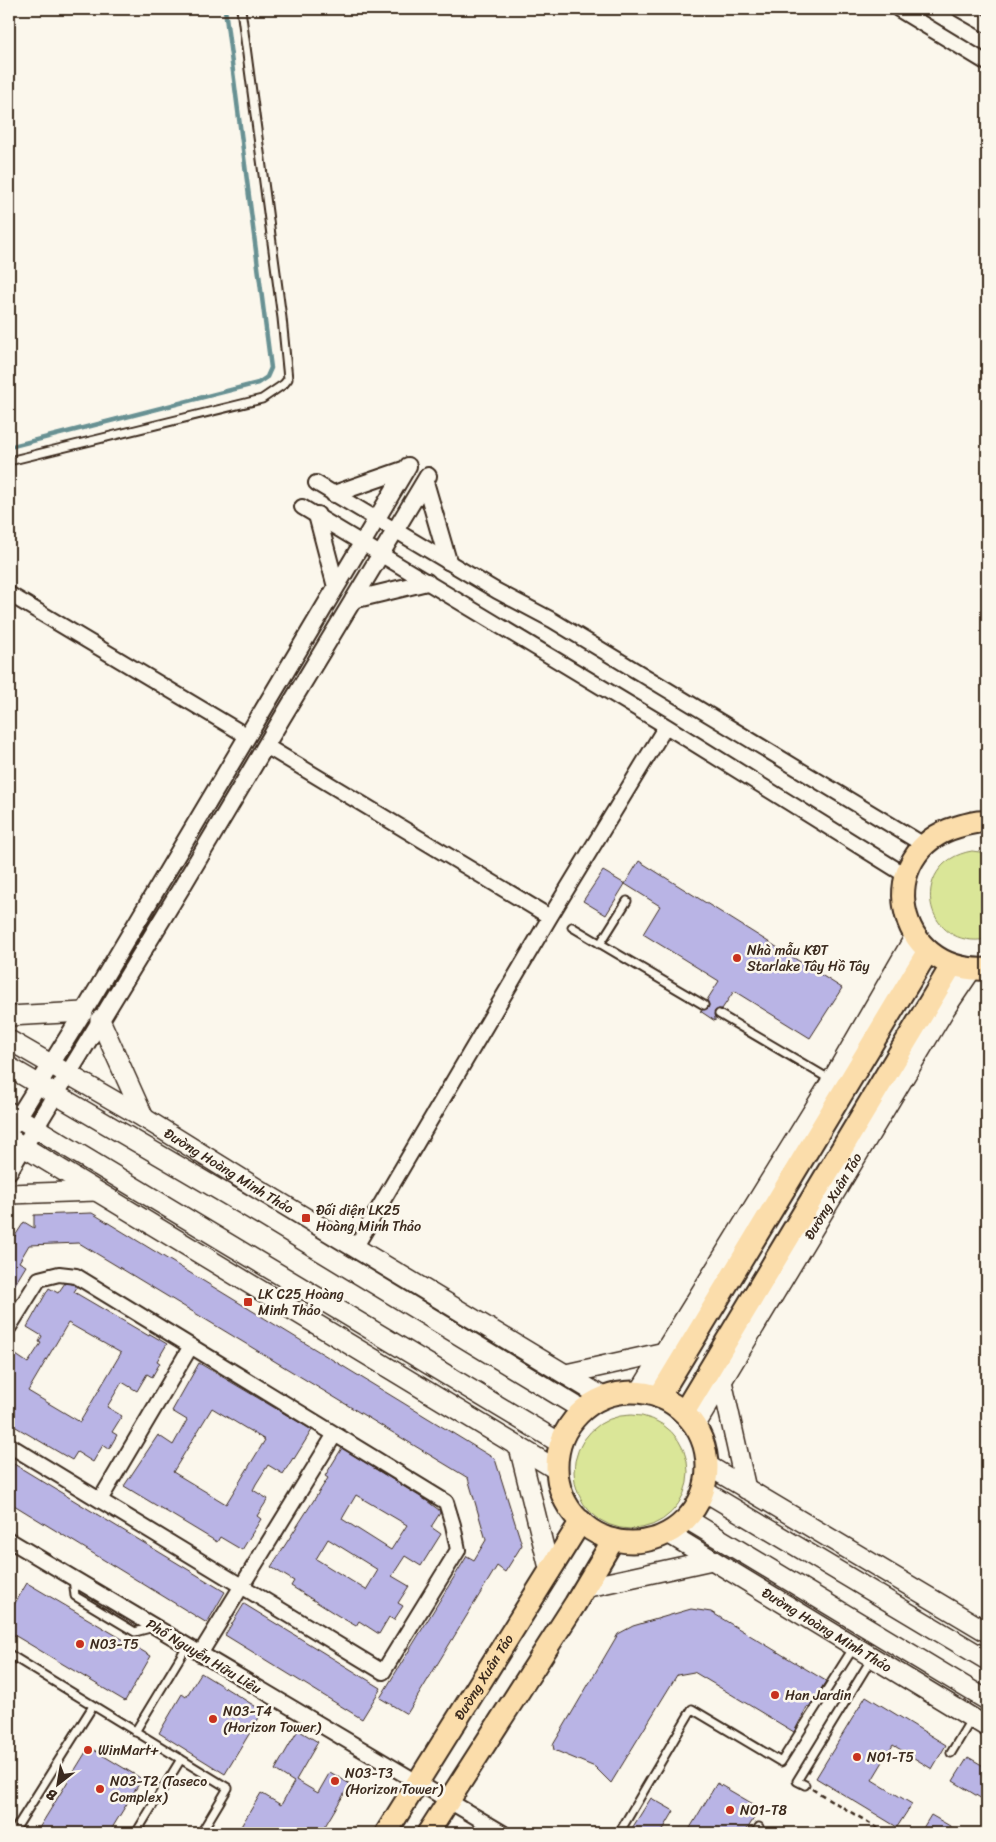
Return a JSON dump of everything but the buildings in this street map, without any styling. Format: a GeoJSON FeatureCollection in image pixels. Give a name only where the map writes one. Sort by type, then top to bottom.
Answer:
{"type":"FeatureCollection","features":[{"type":"Feature","properties":{"kind":"main road"},"geometry":{"type":"LineString","coordinates":[[970,968],[922,943],[905,914],[904,889],[910,865],[924,845],[944,830],[986,820]]}},
{"type":"Feature","properties":{"kind":"main road"},"geometry":{"type":"LineString","coordinates":[[650,1394],[666,1352],[832,1080],[922,943]]}},
{"type":"Feature","properties":{"kind":"main road"},"geometry":{"type":"LineString","coordinates":[[650,1394],[922,943]]}},
{"type":"Feature","properties":{"kind":"main road","name":"Đường Xuân Tảo"},"geometry":{"type":"LineString","coordinates":[[690,1419],[722,1380],[970,968]]}},
{"type":"Feature","properties":{"kind":"main road","name":"Đường Xuân Tảo"},"geometry":{"type":"LineString","coordinates":[[690,1419],[970,968]]}},
{"type":"Feature","properties":{"kind":"main road"},"geometry":{"type":"LineString","coordinates":[[9,1016],[86,1008]]}},
{"type":"Feature","properties":{"kind":"main road"},"geometry":{"type":"LineString","coordinates":[[100,1020],[144,1118]]}},
{"type":"Feature","properties":{"kind":"main road","name":"Đường Hoàng Minh Thảo"},"geometry":{"type":"LineString","coordinates":[[9,1040],[144,1118],[355,1248],[603,1396]]}},
{"type":"Feature","properties":{"kind":"main road","name":"Đường Hoàng Minh Thảo"},"geometry":{"type":"LineString","coordinates":[[9,1067],[248,1207],[581,1409]]}},
{"type":"Feature","properties":{"kind":"main road"},"geometry":{"type":"LineString","coordinates":[[9,1112],[560,1443]]}},
{"type":"Feature","properties":{"kind":"main road"},"geometry":{"type":"LineString","coordinates":[[16,1143],[557,1470]]}},
{"type":"Feature","properties":{"kind":"main road"},"geometry":{"type":"LineString","coordinates":[[96,1191],[107,1172]]}},
{"type":"Feature","properties":{"kind":"main road"},"geometry":{"type":"LineString","coordinates":[[248,1207],[258,1189]]}},
{"type":"Feature","properties":{"kind":"main road"},"geometry":{"type":"LineString","coordinates":[[9,1194],[96,1191]]}},
{"type":"Feature","properties":{"kind":"main road"},"geometry":{"type":"LineString","coordinates":[[566,1374],[666,1352]]}},
{"type":"Feature","properties":{"kind":"main road"},"geometry":{"type":"LineString","coordinates":[[722,1380],[746,1489]]}},
{"type":"Feature","properties":{"kind":"main road"},"geometry":{"type":"LineString","coordinates":[[616,1392],[650,1394],[664,1398],[690,1419],[699,1431],[707,1454],[707,1480],[699,1504],[683,1524],[661,1537],[636,1542],[613,1540],[588,1528],[570,1509],[559,1486],[556,1462],[560,1443],[581,1409],[603,1396],[616,1392]]}},
{"type":"Feature","properties":{"kind":"main road"},"geometry":{"type":"LineString","coordinates":[[519,1447],[550,1572]]}},
{"type":"Feature","properties":{"kind":"main road"},"geometry":{"type":"LineString","coordinates":[[707,1465],[987,1632]]}},
{"type":"Feature","properties":{"kind":"main road"},"geometry":{"type":"LineString","coordinates":[[704,1491],[987,1660]]}},
{"type":"Feature","properties":{"kind":"main road","name":"Đường Hoàng Minh Thảo"},"geometry":{"type":"LineString","coordinates":[[687,1519],[987,1700]]}},
{"type":"Feature","properties":{"kind":"main road","name":"Đường Xuân Tảo"},"geometry":{"type":"LineString","coordinates":[[386,1833],[581,1521]]}},
{"type":"Feature","properties":{"kind":"main road","name":"Đường Hoàng Minh Thảo"},"geometry":{"type":"LineString","coordinates":[[668,1533],[980,1723]]}},
{"type":"Feature","properties":{"kind":"main road"},"geometry":{"type":"LineString","coordinates":[[428,1833],[613,1540]]}},
{"type":"Feature","properties":{"kind":"main road"},"geometry":{"type":"LineString","coordinates":[[584,1588],[712,1560]]}},
{"type":"Feature","properties":{"kind":"street"},"geometry":{"type":"LineString","coordinates":[[898,9],[987,63]]}},
{"type":"Feature","properties":{"kind":"street"},"geometry":{"type":"LineString","coordinates":[[960,9],[987,25]]}},
{"type":"Feature","properties":{"kind":"street"},"geometry":{"type":"LineString","coordinates":[[9,1132],[86,1008],[407,468],[334,494]]}},
{"type":"Feature","properties":{"kind":"street"},"geometry":{"type":"LineString","coordinates":[[9,1170],[16,1143],[35,1128],[427,479],[448,562]]}},
{"type":"Feature","properties":{"kind":"street"},"geometry":{"type":"LineString","coordinates":[[316,483],[448,562],[552,620],[924,845]]}},
{"type":"Feature","properties":{"kind":"street"},"geometry":{"type":"LineString","coordinates":[[302,507],[666,726],[907,876]]}},
{"type":"Feature","properties":{"kind":"street"},"geometry":{"type":"LineString","coordinates":[[317,516],[336,587]]}},
{"type":"Feature","properties":{"kind":"street"},"geometry":{"type":"LineString","coordinates":[[353,600],[427,582]]}},
{"type":"Feature","properties":{"kind":"street"},"geometry":{"type":"LineString","coordinates":[[9,594],[247,736]]}},
{"type":"Feature","properties":{"kind":"street"},"geometry":{"type":"LineString","coordinates":[[355,1248],[550,917],[666,726]]}},
{"type":"Feature","properties":{"kind":"street"},"geometry":{"type":"LineString","coordinates":[[266,746],[550,917]]}},
{"type":"Feature","properties":{"kind":"street"},"geometry":{"type":"LineString","coordinates":[[9,1327],[39,1279],[59,1274],[76,1276],[446,1502],[458,1550],[383,1672],[9,1445]]}},
{"type":"Feature","properties":{"kind":"street"},"geometry":{"type":"LineString","coordinates":[[100,1500],[192,1346]]}},
{"type":"Feature","properties":{"kind":"street"},"geometry":{"type":"LineString","coordinates":[[200,1654],[335,1434]]}},
{"type":"Feature","properties":{"kind":"street","name":"Phố Nguyễn Hữu Liêu"},"geometry":{"type":"LineString","coordinates":[[9,1540],[503,1833]]}},
{"type":"Feature","properties":{"kind":"lane"},"geometry":{"type":"LineString","coordinates":[[9,462],[262,399],[284,384],[288,375],[240,9]]}},
{"type":"Feature","properties":{"kind":"lane"},"geometry":{"type":"LineString","coordinates":[[600,944],[628,901]]}},
{"type":"Feature","properties":{"kind":"lane"},"geometry":{"type":"LineString","coordinates":[[572,928],[704,1005]]}},
{"type":"Feature","properties":{"kind":"lane"},"geometry":{"type":"LineString","coordinates":[[719,1014],[832,1080]]}},
{"type":"Feature","properties":{"kind":"lane"},"geometry":{"type":"LineString","coordinates":[[135,1732],[187,1646]]}},
{"type":"Feature","properties":{"kind":"lane"},"geometry":{"type":"LineString","coordinates":[[619,1833],[692,1709],[781,1762],[854,1646]]}},
{"type":"Feature","properties":{"kind":"lane"},"geometry":{"type":"LineString","coordinates":[[9,1654],[228,1788],[201,1833]]}},
{"type":"Feature","properties":{"kind":"lane"},"geometry":{"type":"LineString","coordinates":[[804,1785],[797,1781],[873,1658]]}},
{"type":"Feature","properties":{"kind":"lane"},"geometry":{"type":"LineString","coordinates":[[13,1833],[93,1706]]}},
{"type":"Feature","properties":{"kind":"lane"},"geometry":{"type":"LineString","coordinates":[[951,1754],[980,1723]]}},
{"type":"Feature","properties":{"kind":"lane"},"geometry":{"type":"LineString","coordinates":[[136,1833],[181,1759]]}},
{"type":"Feature","properties":{"kind":"path"},"geometry":{"type":"LineString","coordinates":[[804,1785],[886,1833]]}},
{"type":"Feature","properties":{"kind":"green space"},"geometry":{"type":"Polygon","coordinates":[[[972,851],[987,853],[987,939],[965,939],[949,932],[937,919],[931,904],[931,887],[938,871],[951,858],[972,851]]]}},
{"type":"Feature","properties":{"kind":"green space"},"geometry":{"type":"Polygon","coordinates":[[[631,1415],[653,1419],[672,1431],[684,1450],[688,1472],[684,1494],[672,1513],[653,1525],[631,1529],[609,1525],[590,1513],[578,1494],[574,1472],[578,1450],[590,1431],[609,1419],[631,1415]]]}},
{"type":"Feature","properties":{"kind":"waterway"},"geometry":{"type":"LineString","coordinates":[[9,447],[258,383],[267,377],[271,368],[225,9]]}},
{"type":"Feature","properties":{"kind":"place","name":"Nhà mẫu KĐT Starlake Tây Hồ Tây"},"geometry":{"type":"Point","coordinates":[737,958]}},
{"type":"Feature","properties":{"kind":"place","name":"Đối diện LK25 Hoàng Minh Thảo"},"geometry":{"type":"Point","coordinates":[306,1218]}},
{"type":"Feature","properties":{"kind":"place","name":"LK C25 Hoàng Minh Thảo"},"geometry":{"type":"Point","coordinates":[248,1302]}},
{"type":"Feature","properties":{"kind":"place","name":"N03-T5"},"geometry":{"type":"Point","coordinates":[80,1644]}},
{"type":"Feature","properties":{"kind":"place","name":"Han Jardin"},"geometry":{"type":"Point","coordinates":[775,1695]}},
{"type":"Feature","properties":{"kind":"place","name":"N03-T4 (Horizon Tower)"},"geometry":{"type":"Point","coordinates":[213,1719]}},
{"type":"Feature","properties":{"kind":"place","name":"WinMart+"},"geometry":{"type":"Point","coordinates":[88,1750]}},
{"type":"Feature","properties":{"kind":"place","name":"N01-T5"},"geometry":{"type":"Point","coordinates":[857,1757]}},
{"type":"Feature","properties":{"kind":"place","name":"N03-T3 (Horizon Tower)"},"geometry":{"type":"Point","coordinates":[335,1781]}},
{"type":"Feature","properties":{"kind":"place","name":"N03-T2 (Taseco Complex)"},"geometry":{"type":"Point","coordinates":[100,1789]}},
{"type":"Feature","properties":{"kind":"place","name":"N01-T8"},"geometry":{"type":"Point","coordinates":[730,1810]}}]}
